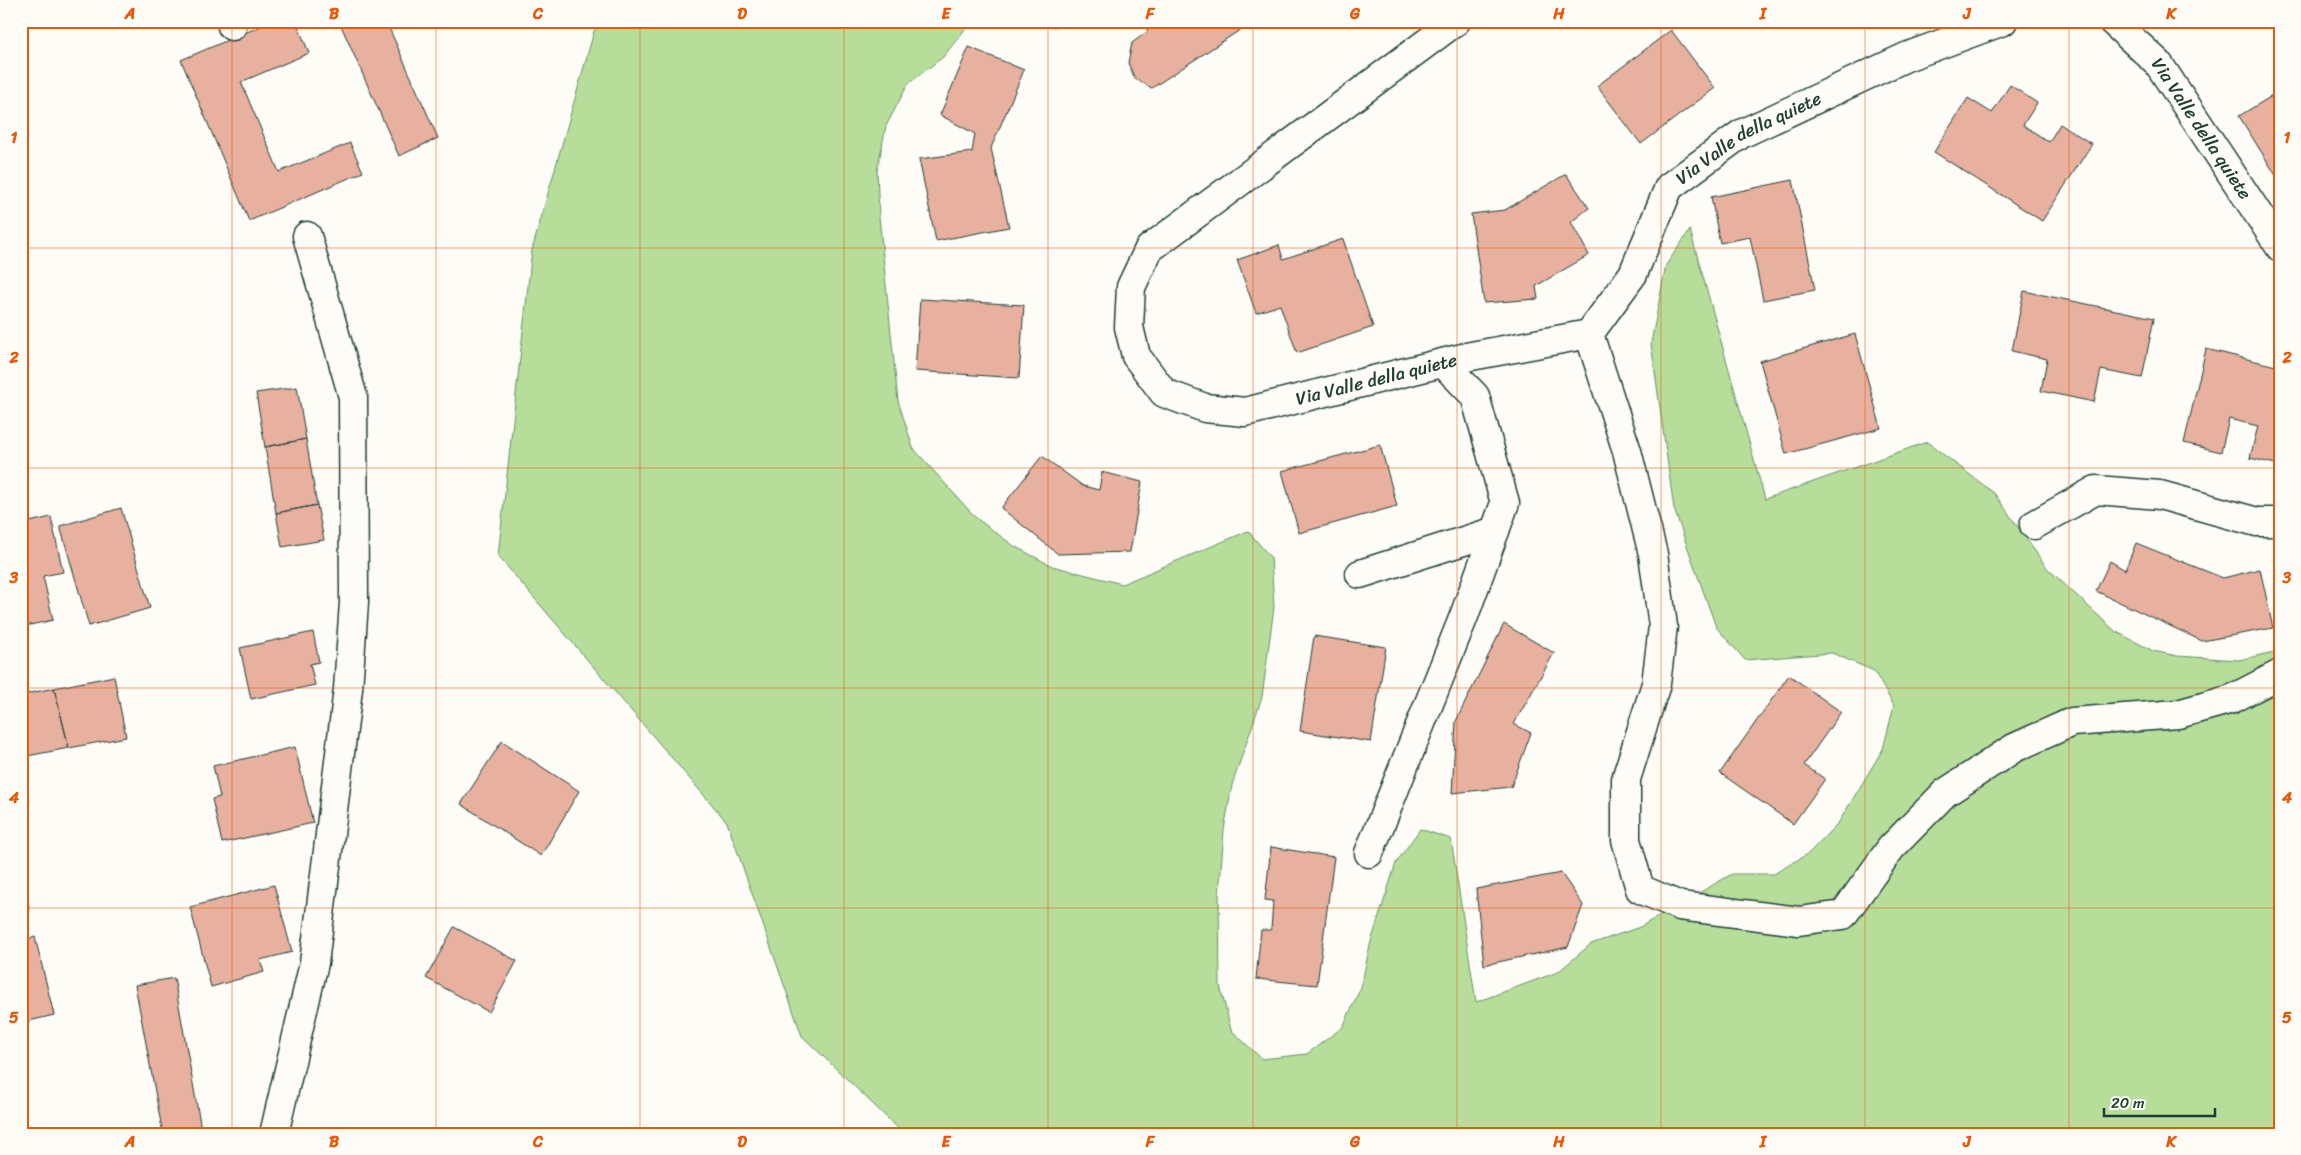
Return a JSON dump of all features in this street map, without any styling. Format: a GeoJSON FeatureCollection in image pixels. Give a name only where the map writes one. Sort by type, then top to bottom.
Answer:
{"type":"FeatureCollection","features":[{"type":"Feature","properties":{"kind":"street","name":"Via Valle della quiete"},"geometry":{"type":"LineString","coordinates":[[1456,21],[1150,249],[1131,287],[1129,327],[1136,356],[1164,393],[1205,408],[1245,412],[1443,363],[1589,334],[1634,274],[1669,186],[1741,134],[1906,57],[2002,21]]}},
{"type":"Feature","properties":{"kind":"street","name":"Via Valle della quiete"},"geometry":{"type":"LineString","coordinates":[[2112,21],[2158,63],[2280,247]]}},
{"type":"Feature","properties":{"kind":"street"},"geometry":{"type":"LineString","coordinates":[[274,1134],[314,963],[348,689],[354,602],[353,397],[307,236]]}},
{"type":"Feature","properties":{"kind":"street"},"geometry":{"type":"LineString","coordinates":[[1589,334],[1632,470],[1653,554],[1663,626],[1656,684],[1626,778],[1626,840],[1640,889],[1680,906],[1799,921],[1843,915],[1891,848],[1945,793],[2014,748],[2072,722],[2178,714],[2232,700],[2280,674]]}},
{"type":"Feature","properties":{"kind":"street"},"geometry":{"type":"LineString","coordinates":[[1368,853],[1464,616],[1505,503],[1475,396],[1443,363]]}},
{"type":"Feature","properties":{"kind":"street"},"geometry":{"type":"LineString","coordinates":[[2034,525],[2096,490],[2160,495],[2256,522],[2280,522]]}},
{"type":"Feature","properties":{"kind":"street"},"geometry":{"type":"LineString","coordinates":[[1360,574],[1495,531]]}},
{"type":"Feature","properties":{"kind":"green space"},"geometry":{"type":"Polygon","coordinates":[[[597,21],[1081,21],[1072,27],[970,23],[943,57],[908,84],[886,126],[877,171],[879,217],[898,401],[913,448],[976,518],[1014,546],[1052,566],[1122,584],[1248,531],[1271,558],[1274,607],[1262,697],[1232,785],[1224,830],[1219,895],[1220,986],[1231,1030],[1262,1059],[1307,1054],[1343,1027],[1361,987],[1370,945],[1396,863],[1420,829],[1451,839],[1476,1002],[1558,972],[1591,944],[1640,927],[1732,874],[1774,874],[1809,853],[1839,822],[1883,749],[1894,706],[1874,671],[1832,653],[1745,660],[1716,627],[1674,509],[1651,343],[1666,265],[1690,230],[1765,499],[1927,442],[1994,493],[2047,568],[2115,631],[2153,651],[2177,656],[2239,660],[2274,652],[2280,654],[2280,1134],[904,1134],[802,1036],[727,822],[498,556],[532,250],[597,21]]]}},
{"type":"Feature","properties":{"kind":"building"},"geometry":{"type":"Polygon","coordinates":[[[273,21],[296,21],[309,53],[241,82],[279,172],[350,143],[363,172],[249,221],[181,60],[273,21]]]}},
{"type":"Feature","properties":{"kind":"building"},"geometry":{"type":"Polygon","coordinates":[[[339,21],[386,21],[438,138],[399,156],[339,21]]]}},
{"type":"Feature","properties":{"kind":"building"},"geometry":{"type":"Polygon","coordinates":[[[1142,21],[1252,22],[1152,88],[1135,79],[1128,63],[1132,43],[1148,31],[1142,21]]]}},
{"type":"Feature","properties":{"kind":"building"},"geometry":{"type":"Polygon","coordinates":[[[1671,30],[1715,88],[1641,144],[1597,86],[1671,30]]]}},
{"type":"Feature","properties":{"kind":"building"},"geometry":{"type":"Polygon","coordinates":[[[969,47],[1024,70],[991,148],[1009,227],[936,241],[919,159],[972,152],[975,134],[940,115],[969,47]]]}},
{"type":"Feature","properties":{"kind":"building"},"geometry":{"type":"Polygon","coordinates":[[[2010,85],[2037,103],[2023,125],[2049,142],[2060,124],[2092,144],[2042,221],[1934,152],[1968,98],[1992,113],[2010,85]]]}},
{"type":"Feature","properties":{"kind":"building"},"geometry":{"type":"Polygon","coordinates":[[[2280,91],[2280,182],[2239,116],[2280,91]]]}},
{"type":"Feature","properties":{"kind":"building"},"geometry":{"type":"Polygon","coordinates":[[[1566,174],[1589,208],[1571,222],[1589,255],[1536,286],[1538,299],[1484,303],[1471,214],[1505,210],[1566,174]]]}},
{"type":"Feature","properties":{"kind":"building"},"geometry":{"type":"Polygon","coordinates":[[[1793,180],[1815,290],[1763,300],[1750,237],[1720,243],[1711,197],[1793,180]]]}},
{"type":"Feature","properties":{"kind":"building"},"geometry":{"type":"Polygon","coordinates":[[[1343,239],[1373,327],[1297,353],[1280,305],[1256,313],[1237,260],[1279,245],[1283,259],[1343,239]]]}},
{"type":"Feature","properties":{"kind":"building"},"geometry":{"type":"Polygon","coordinates":[[[2024,291],[2154,318],[2142,378],[2101,370],[2094,402],[2041,391],[2047,359],[2012,351],[2024,291]]]}},
{"type":"Feature","properties":{"kind":"building"},"geometry":{"type":"Polygon","coordinates":[[[920,299],[1024,305],[1019,378],[915,371],[920,299]]]}},
{"type":"Feature","properties":{"kind":"building"},"geometry":{"type":"Polygon","coordinates":[[[1855,334],[1881,428],[1786,454],[1760,361],[1855,334]]]}},
{"type":"Feature","properties":{"kind":"building"},"geometry":{"type":"Polygon","coordinates":[[[2206,349],[2280,367],[2280,465],[2250,458],[2258,426],[2229,419],[2221,452],[2184,443],[2206,349]]]}},
{"type":"Feature","properties":{"kind":"building"},"geometry":{"type":"Polygon","coordinates":[[[297,387],[306,439],[265,447],[256,393],[297,387]]]}},
{"type":"Feature","properties":{"kind":"building"},"geometry":{"type":"Polygon","coordinates":[[[306,439],[317,505],[276,513],[265,447],[306,439]]]}},
{"type":"Feature","properties":{"kind":"building"},"geometry":{"type":"Polygon","coordinates":[[[1380,445],[1397,506],[1299,533],[1282,471],[1380,445]]]}},
{"type":"Feature","properties":{"kind":"building"},"geometry":{"type":"Polygon","coordinates":[[[1042,456],[1083,486],[1099,490],[1102,472],[1142,482],[1130,552],[1058,554],[1001,508],[1042,456]]]}},
{"type":"Feature","properties":{"kind":"building"},"geometry":{"type":"Polygon","coordinates":[[[317,505],[324,540],[282,547],[276,513],[317,505]]]}},
{"type":"Feature","properties":{"kind":"building"},"geometry":{"type":"Polygon","coordinates":[[[121,508],[150,608],[89,626],[60,526],[121,508]]]}},
{"type":"Feature","properties":{"kind":"building"},"geometry":{"type":"Polygon","coordinates":[[[51,517],[63,572],[43,576],[53,620],[21,627],[21,524],[51,517]]]}},
{"type":"Feature","properties":{"kind":"building"},"geometry":{"type":"Polygon","coordinates":[[[2136,543],[2223,578],[2260,569],[2273,628],[2202,641],[2096,591],[2110,561],[2125,570],[2136,543]]]}},
{"type":"Feature","properties":{"kind":"building"},"geometry":{"type":"Polygon","coordinates":[[[1504,624],[1554,653],[1514,724],[1531,733],[1511,787],[1452,793],[1456,721],[1504,624]]]}},
{"type":"Feature","properties":{"kind":"building"},"geometry":{"type":"Polygon","coordinates":[[[313,632],[319,662],[310,664],[315,685],[251,699],[240,648],[313,632]]]}},
{"type":"Feature","properties":{"kind":"building"},"geometry":{"type":"Polygon","coordinates":[[[1314,636],[1386,647],[1371,742],[1300,731],[1314,636]]]}},
{"type":"Feature","properties":{"kind":"building"},"geometry":{"type":"Polygon","coordinates":[[[1789,675],[1841,712],[1804,765],[1825,779],[1793,824],[1720,773],[1789,675]]]}},
{"type":"Feature","properties":{"kind":"building"},"geometry":{"type":"Polygon","coordinates":[[[114,676],[126,737],[69,748],[54,688],[114,676]]]}},
{"type":"Feature","properties":{"kind":"building"},"geometry":{"type":"Polygon","coordinates":[[[54,688],[69,748],[27,756],[21,733],[21,695],[54,688]]]}},
{"type":"Feature","properties":{"kind":"building"},"geometry":{"type":"Polygon","coordinates":[[[21,733],[27,756],[21,757],[21,733]]]}},
{"type":"Feature","properties":{"kind":"building"},"geometry":{"type":"Polygon","coordinates":[[[502,741],[579,791],[541,856],[461,804],[502,741]]]}},
{"type":"Feature","properties":{"kind":"building"},"geometry":{"type":"Polygon","coordinates":[[[295,747],[313,823],[222,843],[212,799],[220,797],[213,766],[295,747]]]}},
{"type":"Feature","properties":{"kind":"building"},"geometry":{"type":"Polygon","coordinates":[[[1271,847],[1334,857],[1317,985],[1256,979],[1261,930],[1271,930],[1273,901],[1265,900],[1271,847]]]}},
{"type":"Feature","properties":{"kind":"building"},"geometry":{"type":"Polygon","coordinates":[[[1561,873],[1583,905],[1568,947],[1484,965],[1476,889],[1561,873]]]}},
{"type":"Feature","properties":{"kind":"building"},"geometry":{"type":"Polygon","coordinates":[[[21,874],[30,911],[21,913],[21,874]]]}},
{"type":"Feature","properties":{"kind":"building"},"geometry":{"type":"Polygon","coordinates":[[[274,885],[292,952],[260,960],[264,972],[211,987],[190,907],[274,885]]]}},
{"type":"Feature","properties":{"kind":"building"},"geometry":{"type":"Polygon","coordinates":[[[454,927],[517,961],[489,1012],[426,978],[454,927]]]}},
{"type":"Feature","properties":{"kind":"building"},"geometry":{"type":"Polygon","coordinates":[[[35,937],[54,1015],[21,1023],[21,940],[35,937]]]}},
{"type":"Feature","properties":{"kind":"building"},"geometry":{"type":"Polygon","coordinates":[[[174,978],[202,1134],[163,1134],[135,985],[174,978]]]}}]}
